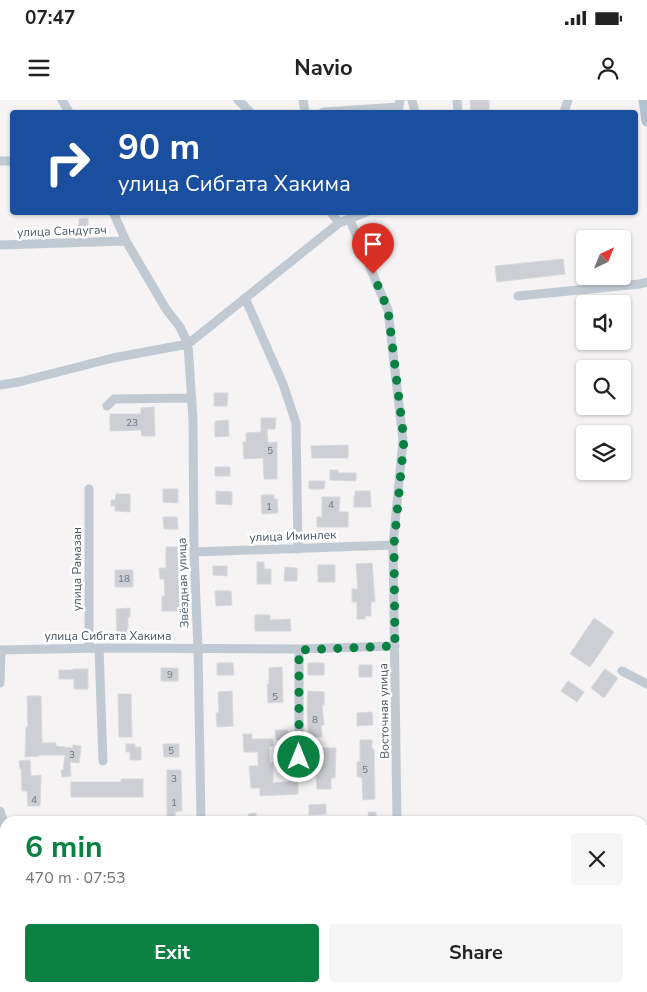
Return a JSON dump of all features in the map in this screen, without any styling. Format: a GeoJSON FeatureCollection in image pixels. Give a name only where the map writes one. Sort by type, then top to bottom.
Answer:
{"type":"FeatureCollection","features":[{"type":"Feature","properties":{"kind":"main road"},"geometry":{"type":"LineString","coordinates":[[644,100],[647,121]]}},
{"type":"Feature","properties":{"kind":"street"},"geometry":{"type":"LineString","coordinates":[[238,100],[248,110]]}},
{"type":"Feature","properties":{"kind":"street"},"geometry":{"type":"LineString","coordinates":[[348,110],[399,106],[400,100]]}},
{"type":"Feature","properties":{"kind":"street"},"geometry":{"type":"LineString","coordinates":[[114,215],[126,241],[166,309],[180,327],[188,344]]}},
{"type":"Feature","properties":{"kind":"street"},"geometry":{"type":"LineString","coordinates":[[333,215],[339,223]]}},
{"type":"Feature","properties":{"kind":"street"},"geometry":{"type":"LineString","coordinates":[[0,384],[19,382],[112,358],[188,344],[339,223],[360,215]]}},
{"type":"Feature","properties":{"kind":"street","name":"Восточная улица"},"geometry":{"type":"LineString","coordinates":[[350,220],[388,310],[404,440],[394,545],[398,816]]}},
{"type":"Feature","properties":{"kind":"street","name":"улица Сандугач"},"geometry":{"type":"LineString","coordinates":[[0,245],[126,241]]}},
{"type":"Feature","properties":{"kind":"street"},"geometry":{"type":"LineString","coordinates":[[518,296],[647,282]]}},
{"type":"Feature","properties":{"kind":"street"},"geometry":{"type":"LineString","coordinates":[[245,298],[283,384],[296,423],[298,549]]}},
{"type":"Feature","properties":{"kind":"street","name":"Звёздная улица"},"geometry":{"type":"LineString","coordinates":[[188,344],[192,398],[201,816]]}},
{"type":"Feature","properties":{"kind":"street"},"geometry":{"type":"LineString","coordinates":[[108,406],[114,398],[192,398]]}},
{"type":"Feature","properties":{"kind":"street","name":"улица Рамазан"},"geometry":{"type":"LineString","coordinates":[[89,489],[94,648],[102,761]]}},
{"type":"Feature","properties":{"kind":"street","name":"улица Иминлек"},"geometry":{"type":"LineString","coordinates":[[194,552],[394,545]]}},
{"type":"Feature","properties":{"kind":"street","name":"улица Сибгата Хакима"},"geometry":{"type":"LineString","coordinates":[[0,650],[94,648],[299,650],[395,646]]}},
{"type":"Feature","properties":{"kind":"street"},"geometry":{"type":"LineString","coordinates":[[0,650],[0,683]]}},
{"type":"Feature","properties":{"kind":"street"},"geometry":{"type":"LineString","coordinates":[[299,650],[299,757]]}},
{"type":"Feature","properties":{"kind":"street"},"geometry":{"type":"LineString","coordinates":[[622,671],[647,684]]}},
{"type":"Feature","properties":{"kind":"building"},"geometry":{"type":"Polygon","coordinates":[[[470,100],[489,100],[489,110],[471,110],[470,100]]]}},
{"type":"Feature","properties":{"kind":"building"},"geometry":{"type":"Polygon","coordinates":[[[88,218],[88,231],[79,231],[79,219],[88,218]]]}},
{"type":"Feature","properties":{"kind":"building"},"geometry":{"type":"Polygon","coordinates":[[[563,259],[565,274],[497,282],[495,266],[563,259]]]}},
{"type":"Feature","properties":{"kind":"building"},"geometry":{"type":"Polygon","coordinates":[[[214,393],[228,393],[227,406],[214,406],[214,393]]]}},
{"type":"Feature","properties":{"kind":"building"},"geometry":{"type":"Polygon","coordinates":[[[154,407],[155,436],[142,436],[141,430],[110,431],[110,414],[141,414],[141,408],[154,407]]]}},
{"type":"Feature","properties":{"kind":"building"},"geometry":{"type":"Polygon","coordinates":[[[261,418],[276,418],[275,429],[267,429],[268,443],[277,442],[277,479],[264,479],[263,458],[244,459],[243,442],[246,442],[246,433],[261,432],[261,418]]]}},
{"type":"Feature","properties":{"kind":"building"},"geometry":{"type":"Polygon","coordinates":[[[228,420],[229,436],[215,437],[215,421],[228,420]]]}},
{"type":"Feature","properties":{"kind":"building"},"geometry":{"type":"Polygon","coordinates":[[[348,445],[348,458],[312,458],[311,446],[348,445]]]}},
{"type":"Feature","properties":{"kind":"building"},"geometry":{"type":"Polygon","coordinates":[[[215,467],[230,467],[230,476],[215,476],[215,467]]]}},
{"type":"Feature","properties":{"kind":"building"},"geometry":{"type":"Polygon","coordinates":[[[330,470],[338,470],[338,473],[356,473],[356,481],[330,480],[330,470]]]}},
{"type":"Feature","properties":{"kind":"building"},"geometry":{"type":"Polygon","coordinates":[[[309,481],[325,481],[324,489],[309,489],[309,481]]]}},
{"type":"Feature","properties":{"kind":"building"},"geometry":{"type":"Polygon","coordinates":[[[163,489],[178,489],[178,503],[163,502],[163,489]]]}},
{"type":"Feature","properties":{"kind":"building"},"geometry":{"type":"Polygon","coordinates":[[[216,491],[232,492],[232,505],[216,504],[216,491]]]}},
{"type":"Feature","properties":{"kind":"building"},"geometry":{"type":"Polygon","coordinates":[[[355,491],[370,491],[371,507],[354,507],[355,491]]]}},
{"type":"Feature","properties":{"kind":"building"},"geometry":{"type":"Polygon","coordinates":[[[116,494],[130,494],[130,512],[115,511],[115,506],[111,506],[111,500],[115,500],[116,494]]]}},
{"type":"Feature","properties":{"kind":"building"},"geometry":{"type":"Polygon","coordinates":[[[261,495],[274,495],[274,499],[277,499],[278,513],[262,514],[261,495]]]}},
{"type":"Feature","properties":{"kind":"building"},"geometry":{"type":"Polygon","coordinates":[[[322,497],[340,497],[339,512],[348,512],[348,527],[317,527],[317,517],[322,517],[322,497]]]}},
{"type":"Feature","properties":{"kind":"building"},"geometry":{"type":"Polygon","coordinates":[[[163,517],[177,517],[178,529],[164,529],[163,517]]]}},
{"type":"Feature","properties":{"kind":"building"},"geometry":{"type":"Polygon","coordinates":[[[166,547],[178,547],[180,611],[162,611],[162,596],[165,596],[164,579],[160,579],[159,568],[166,568],[166,547]]]}},
{"type":"Feature","properties":{"kind":"building"},"geometry":{"type":"Polygon","coordinates":[[[257,562],[264,562],[264,569],[271,569],[271,584],[257,584],[257,562]]]}},
{"type":"Feature","properties":{"kind":"building"},"geometry":{"type":"Polygon","coordinates":[[[372,563],[375,602],[371,602],[371,616],[365,616],[365,619],[357,619],[357,602],[352,602],[352,589],[358,589],[356,564],[372,563]]]}},
{"type":"Feature","properties":{"kind":"building"},"geometry":{"type":"Polygon","coordinates":[[[318,565],[335,565],[335,582],[318,582],[318,565]]]}},
{"type":"Feature","properties":{"kind":"building"},"geometry":{"type":"Polygon","coordinates":[[[213,566],[227,566],[227,576],[213,575],[213,566]]]}},
{"type":"Feature","properties":{"kind":"building"},"geometry":{"type":"Polygon","coordinates":[[[285,567],[297,568],[297,581],[284,581],[285,567]]]}},
{"type":"Feature","properties":{"kind":"building"},"geometry":{"type":"Polygon","coordinates":[[[115,570],[133,570],[133,587],[115,587],[115,570]]]}},
{"type":"Feature","properties":{"kind":"building"},"geometry":{"type":"Polygon","coordinates":[[[215,591],[231,591],[232,605],[216,606],[215,591]]]}},
{"type":"Feature","properties":{"kind":"building"},"geometry":{"type":"Polygon","coordinates":[[[130,608],[128,634],[117,634],[116,609],[130,608]]]}},
{"type":"Feature","properties":{"kind":"building"},"geometry":{"type":"Polygon","coordinates":[[[255,615],[270,615],[270,620],[290,619],[291,631],[255,631],[255,615]]]}},
{"type":"Feature","properties":{"kind":"building"},"geometry":{"type":"Polygon","coordinates":[[[594,618],[614,632],[590,667],[570,654],[594,618]]]}},
{"type":"Feature","properties":{"kind":"building"},"geometry":{"type":"Polygon","coordinates":[[[217,663],[233,663],[234,675],[217,675],[217,663]]]}},
{"type":"Feature","properties":{"kind":"building"},"geometry":{"type":"Polygon","coordinates":[[[308,663],[324,663],[324,675],[308,675],[308,663]]]}},
{"type":"Feature","properties":{"kind":"building"},"geometry":{"type":"Polygon","coordinates":[[[359,665],[372,665],[372,677],[359,677],[359,665]]]}},
{"type":"Feature","properties":{"kind":"building"},"geometry":{"type":"Polygon","coordinates":[[[282,667],[283,702],[268,703],[267,684],[269,684],[269,668],[282,667]]]}},
{"type":"Feature","properties":{"kind":"building"},"geometry":{"type":"Polygon","coordinates":[[[161,668],[178,668],[178,681],[161,681],[161,668]]]}},
{"type":"Feature","properties":{"kind":"building"},"geometry":{"type":"Polygon","coordinates":[[[88,669],[88,689],[74,689],[74,679],[59,679],[59,670],[88,669]]]}},
{"type":"Feature","properties":{"kind":"building"},"geometry":{"type":"Polygon","coordinates":[[[605,669],[618,678],[604,698],[591,688],[605,669]]]}},
{"type":"Feature","properties":{"kind":"building"},"geometry":{"type":"Polygon","coordinates":[[[568,681],[584,692],[577,702],[561,691],[568,681]]]}},
{"type":"Feature","properties":{"kind":"building"},"geometry":{"type":"Polygon","coordinates":[[[232,691],[233,726],[217,727],[216,713],[219,713],[218,692],[232,691]]]}},
{"type":"Feature","properties":{"kind":"building"},"geometry":{"type":"Polygon","coordinates":[[[308,691],[324,692],[324,705],[322,705],[324,725],[321,725],[322,737],[309,737],[308,691]]]}},
{"type":"Feature","properties":{"kind":"building"},"geometry":{"type":"Polygon","coordinates":[[[118,694],[131,694],[132,737],[119,737],[118,694]]]}},
{"type":"Feature","properties":{"kind":"building"},"geometry":{"type":"Polygon","coordinates":[[[27,696],[41,696],[42,743],[56,743],[56,746],[73,748],[73,745],[81,746],[79,763],[70,762],[71,776],[62,777],[61,770],[63,770],[65,755],[25,757],[26,727],[28,727],[27,696]]]}},
{"type":"Feature","properties":{"kind":"building"},"geometry":{"type":"Polygon","coordinates":[[[372,712],[373,725],[357,726],[357,713],[372,712]]]}},
{"type":"Feature","properties":{"kind":"building"},"geometry":{"type":"Polygon","coordinates":[[[275,730],[288,730],[288,740],[276,740],[275,730]]]}},
{"type":"Feature","properties":{"kind":"building"},"geometry":{"type":"Polygon","coordinates":[[[243,734],[252,734],[252,739],[273,739],[273,746],[269,747],[270,763],[273,763],[273,783],[298,781],[298,794],[260,796],[260,788],[251,788],[249,766],[258,766],[258,752],[244,752],[243,734]]]}},
{"type":"Feature","properties":{"kind":"building"},"geometry":{"type":"Polygon","coordinates":[[[360,740],[372,740],[372,749],[374,749],[375,799],[363,800],[362,779],[357,777],[357,762],[360,762],[360,740]]]}},
{"type":"Feature","properties":{"kind":"building"},"geometry":{"type":"Polygon","coordinates":[[[126,744],[135,744],[135,747],[141,747],[141,760],[130,760],[130,752],[126,752],[126,744]]]}},
{"type":"Feature","properties":{"kind":"building"},"geometry":{"type":"Polygon","coordinates":[[[163,744],[179,744],[179,757],[164,757],[163,744]]]}},
{"type":"Feature","properties":{"kind":"building"},"geometry":{"type":"Polygon","coordinates":[[[319,748],[336,748],[335,778],[331,778],[331,789],[317,789],[316,775],[319,775],[319,748]]]}},
{"type":"Feature","properties":{"kind":"building"},"geometry":{"type":"Polygon","coordinates":[[[30,760],[31,776],[41,775],[40,806],[28,806],[27,791],[22,791],[19,761],[30,760]]]}},
{"type":"Feature","properties":{"kind":"building"},"geometry":{"type":"Polygon","coordinates":[[[167,770],[181,770],[182,811],[175,812],[175,816],[167,816],[167,770]]]}},
{"type":"Feature","properties":{"kind":"building"},"geometry":{"type":"Polygon","coordinates":[[[121,779],[143,779],[143,797],[71,797],[71,782],[121,782],[121,779]]]}},
{"type":"Feature","properties":{"kind":"building"},"geometry":{"type":"Polygon","coordinates":[[[326,804],[326,814],[309,815],[309,805],[326,804]]]}},
{"type":"Feature","properties":{"kind":"building"},"geometry":{"type":"Polygon","coordinates":[[[368,812],[376,812],[376,816],[368,816],[368,812]]]}},
{"type":"Feature","properties":{"kind":"building"},"geometry":{"type":"Polygon","coordinates":[[[256,813],[256,816],[248,816],[248,814],[256,813]]]}},
{"type":"Feature","properties":{"kind":"route"},"geometry":{"type":"LineString","coordinates":[[299,757],[299,650],[395,646],[394,545],[404,440],[388,310],[373,274]]}}]}
